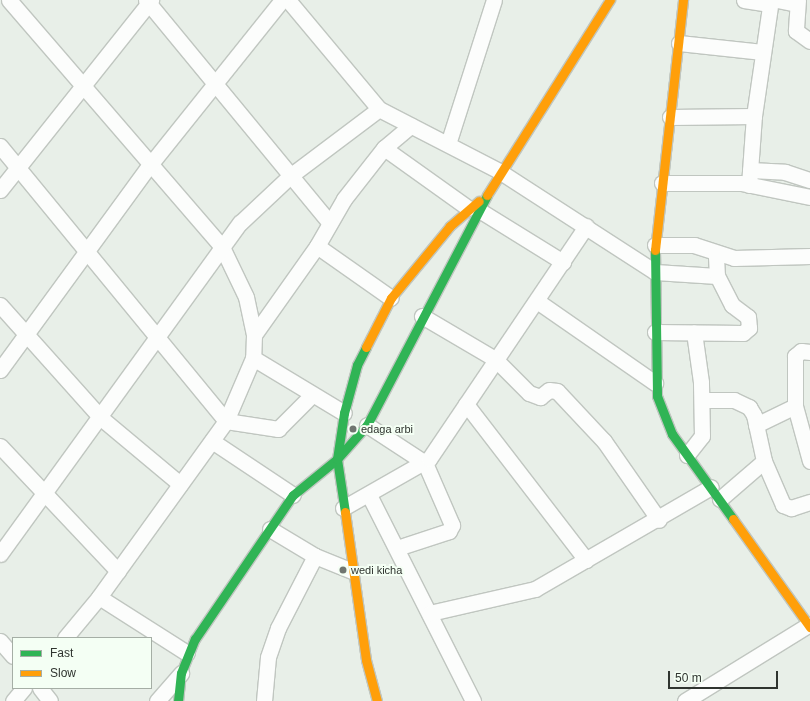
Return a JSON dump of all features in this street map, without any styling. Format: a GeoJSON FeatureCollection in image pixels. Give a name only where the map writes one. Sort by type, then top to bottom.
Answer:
{"type":"FeatureCollection","features":[{"type":"Feature","properties":{"kind":"street"},"geometry":{"type":"LineString","coordinates":[[0,6],[5,0]]}},
{"type":"Feature","properties":{"kind":"street"},"geometry":{"type":"LineString","coordinates":[[9,0],[149,166],[222,246],[246,297],[254,336],[252,358],[226,421],[99,597],[66,637]]}},
{"type":"Feature","properties":{"kind":"street"},"geometry":{"type":"LineString","coordinates":[[0,370],[149,166],[212,84],[282,0]]}},
{"type":"Feature","properties":{"kind":"street"},"geometry":{"type":"LineString","coordinates":[[288,0],[379,108],[499,171],[655,272],[717,276]]}},
{"type":"Feature","properties":{"kind":"street"},"geometry":{"type":"LineString","coordinates":[[448,144],[494,0]]}},
{"type":"Feature","properties":{"kind":"street"},"geometry":{"type":"LineString","coordinates":[[178,701],[181,673],[187,653],[293,495],[337,459],[367,425],[477,205],[610,0]]}},
{"type":"Feature","properties":{"kind":"street"},"geometry":{"type":"LineString","coordinates":[[683,0],[655,245],[655,383],[664,420],[687,455],[716,493],[809,626],[685,701]]}},
{"type":"Feature","properties":{"kind":"street"},"geometry":{"type":"LineString","coordinates":[[744,0],[797,2],[796,31],[810,41]]}},
{"type":"Feature","properties":{"kind":"street"},"geometry":{"type":"LineString","coordinates":[[0,190],[149,1],[212,84],[330,223]]}},
{"type":"Feature","properties":{"kind":"street"},"geometry":{"type":"LineString","coordinates":[[749,185],[754,116],[763,52],[773,1]]}},
{"type":"Feature","properties":{"kind":"street"},"geometry":{"type":"LineString","coordinates":[[679,43],[763,52]]}},
{"type":"Feature","properties":{"kind":"street"},"geometry":{"type":"LineString","coordinates":[[0,554],[101,418],[222,246],[240,224],[290,176],[379,108]]}},
{"type":"Feature","properties":{"kind":"street"},"geometry":{"type":"LineString","coordinates":[[670,117],[754,116]]}},
{"type":"Feature","properties":{"kind":"street"},"geometry":{"type":"LineString","coordinates":[[254,336],[317,246],[344,199],[384,148],[411,125]]}},
{"type":"Feature","properties":{"kind":"street"},"geometry":{"type":"LineString","coordinates":[[0,146],[159,336],[226,421],[278,429],[312,395]]}},
{"type":"Feature","properties":{"kind":"street"},"geometry":{"type":"LineString","coordinates":[[384,148],[477,205],[563,262]]}},
{"type":"Feature","properties":{"kind":"street"},"geometry":{"type":"LineString","coordinates":[[750,170],[785,172],[810,180]]}},
{"type":"Feature","properties":{"kind":"street"},"geometry":{"type":"LineString","coordinates":[[662,183],[749,185],[810,198]]}},
{"type":"Feature","properties":{"kind":"street"},"geometry":{"type":"LineString","coordinates":[[377,701],[366,660],[337,459],[344,413],[357,365],[391,298],[477,205]]}},
{"type":"Feature","properties":{"kind":"street"},"geometry":{"type":"LineString","coordinates":[[343,508],[425,463],[495,359],[537,301],[586,226]]}},
{"type":"Feature","properties":{"kind":"street"},"geometry":{"type":"LineString","coordinates":[[655,245],[694,245],[716,254],[734,258],[810,256]]}},
{"type":"Feature","properties":{"kind":"street"},"geometry":{"type":"LineString","coordinates":[[317,246],[391,298]]}},
{"type":"Feature","properties":{"kind":"street"},"geometry":{"type":"LineString","coordinates":[[655,332],[743,332],[749,328],[750,320],[732,305],[717,276],[716,254]]}},
{"type":"Feature","properties":{"kind":"street"},"geometry":{"type":"LineString","coordinates":[[537,301],[655,383]]}},
{"type":"Feature","properties":{"kind":"street"},"geometry":{"type":"LineString","coordinates":[[0,305],[26,336],[101,418],[180,484]]}},
{"type":"Feature","properties":{"kind":"street"},"geometry":{"type":"LineString","coordinates":[[422,316],[495,359],[530,393],[540,397],[553,390],[575,408],[604,441],[659,520]]}},
{"type":"Feature","properties":{"kind":"street"},"geometry":{"type":"LineString","coordinates":[[687,455],[702,436],[702,400],[694,332]]}},
{"type":"Feature","properties":{"kind":"street"},"geometry":{"type":"LineString","coordinates":[[810,352],[802,351],[796,356],[795,406],[810,461]]}},
{"type":"Feature","properties":{"kind":"street"},"geometry":{"type":"LineString","coordinates":[[252,358],[344,413]]}},
{"type":"Feature","properties":{"kind":"street"},"geometry":{"type":"LineString","coordinates":[[702,400],[739,402],[752,410],[764,461],[783,505],[791,508],[810,502]]}},
{"type":"Feature","properties":{"kind":"street"},"geometry":{"type":"LineString","coordinates":[[466,404],[586,560]]}},
{"type":"Feature","properties":{"kind":"street"},"geometry":{"type":"LineString","coordinates":[[756,425],[795,406]]}},
{"type":"Feature","properties":{"kind":"street"},"geometry":{"type":"LineString","coordinates":[[367,425],[425,463],[452,528],[397,548]]}},
{"type":"Feature","properties":{"kind":"street"},"geometry":{"type":"LineString","coordinates":[[212,441],[293,495]]}},
{"type":"Feature","properties":{"kind":"street"},"geometry":{"type":"LineString","coordinates":[[0,446],[118,571]]}},
{"type":"Feature","properties":{"kind":"street"},"geometry":{"type":"LineString","coordinates":[[430,613],[535,589],[659,520],[716,493],[764,461]]}},
{"type":"Feature","properties":{"kind":"street"},"geometry":{"type":"LineString","coordinates":[[369,495],[430,613],[473,701]]}},
{"type":"Feature","properties":{"kind":"street"},"geometry":{"type":"LineString","coordinates":[[270,529],[315,556],[352,571]]}},
{"type":"Feature","properties":{"kind":"street"},"geometry":{"type":"LineString","coordinates":[[264,701],[268,657],[278,628],[315,556]]}},
{"type":"Feature","properties":{"kind":"street"},"geometry":{"type":"LineString","coordinates":[[99,597],[187,653]]}},
{"type":"Feature","properties":{"kind":"street"},"geometry":{"type":"LineString","coordinates":[[0,641],[12,655]]}},
{"type":"Feature","properties":{"kind":"street"},"geometry":{"type":"LineString","coordinates":[[157,701],[181,673]]}},
{"type":"Feature","properties":{"kind":"street"},"geometry":{"type":"LineString","coordinates":[[14,701],[23,689]]}},
{"type":"Feature","properties":{"kind":"street"},"geometry":{"type":"LineString","coordinates":[[41,689],[50,701]]}},
{"type":"Feature","properties":{"kind":"traffic: fast"},"geometry":{"type":"LineString","coordinates":[[345,512],[337,459],[367,425],[487,195]]}},
{"type":"Feature","properties":{"kind":"traffic: fast"},"geometry":{"type":"LineString","coordinates":[[655,250],[657,396],[672,434],[733,519]]}},
{"type":"Feature","properties":{"kind":"traffic: fast"},"geometry":{"type":"LineString","coordinates":[[178,701],[181,673],[195,639],[293,495],[337,459],[344,413],[357,365],[366,347]]}},
{"type":"Feature","properties":{"kind":"traffic: slow"},"geometry":{"type":"LineString","coordinates":[[487,195],[610,0]]}},
{"type":"Feature","properties":{"kind":"traffic: slow"},"geometry":{"type":"LineString","coordinates":[[655,250],[683,0]]}},
{"type":"Feature","properties":{"kind":"traffic: slow"},"geometry":{"type":"LineString","coordinates":[[366,347],[391,298],[450,226],[479,201]]}},
{"type":"Feature","properties":{"kind":"traffic: slow"},"geometry":{"type":"LineString","coordinates":[[345,512],[366,660],[377,701]]}},
{"type":"Feature","properties":{"kind":"traffic: slow"},"geometry":{"type":"LineString","coordinates":[[733,519],[810,627]]}},
{"type":"Feature","properties":{"kind":"place","name":"edaga arbi"},"geometry":{"type":"Point","coordinates":[353,429]}},
{"type":"Feature","properties":{"kind":"place","name":"wedi kicha"},"geometry":{"type":"Point","coordinates":[343,570]}}]}
